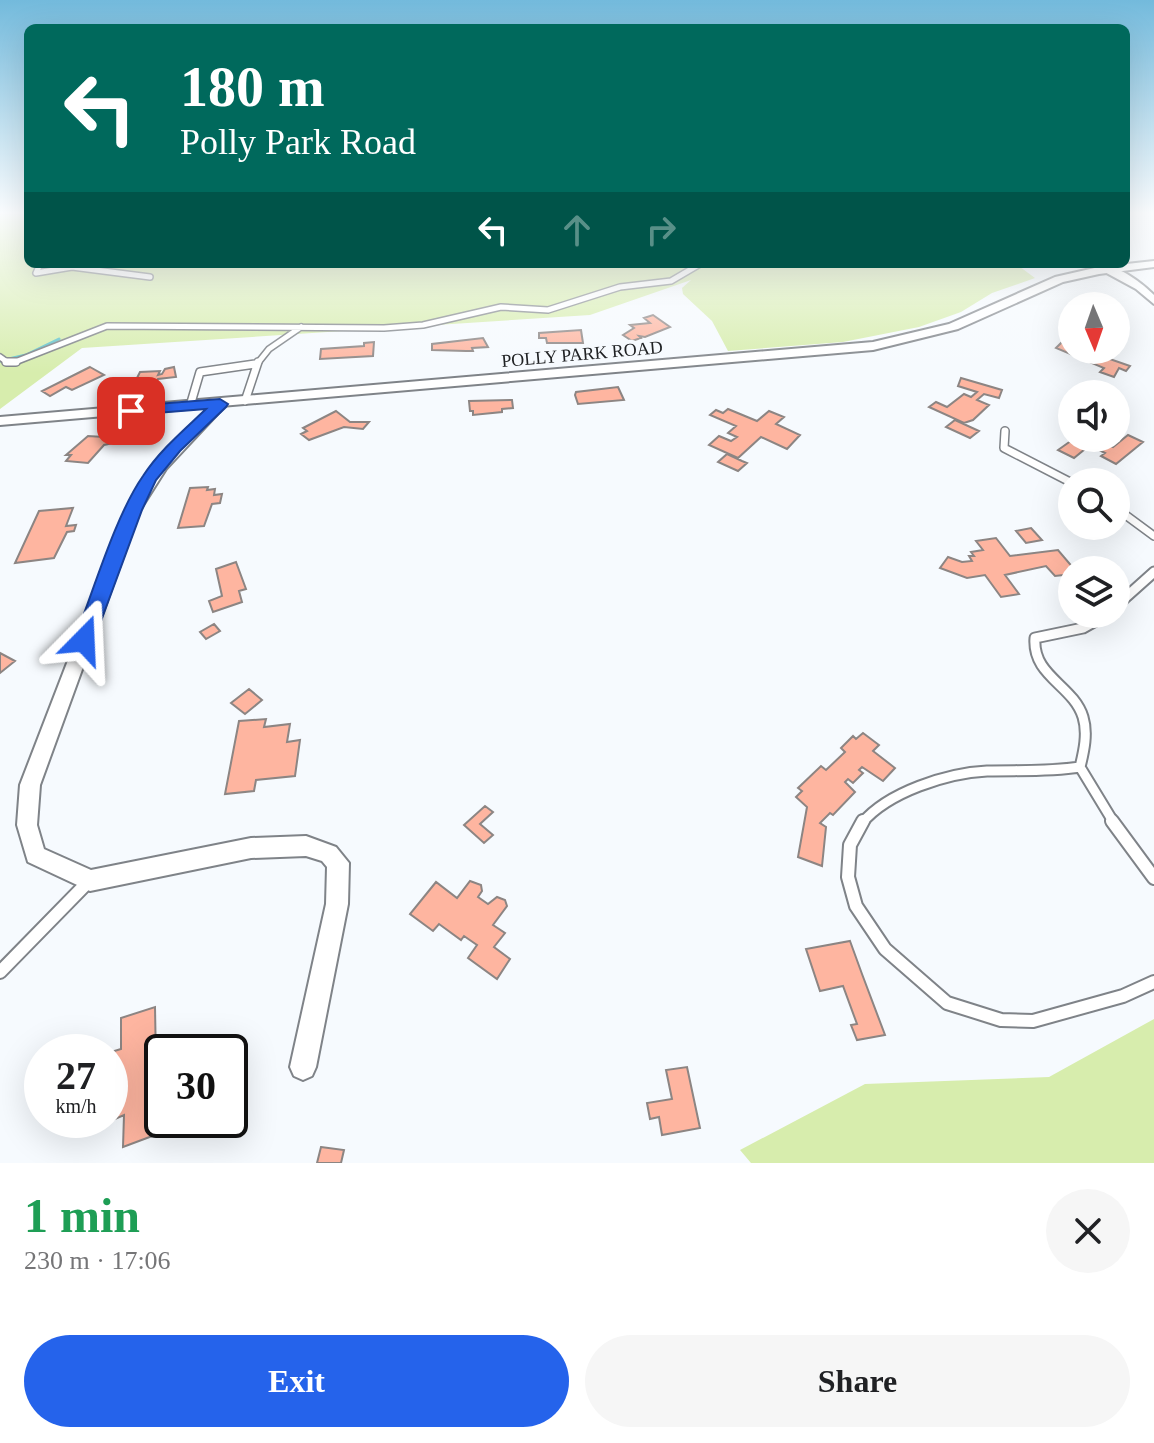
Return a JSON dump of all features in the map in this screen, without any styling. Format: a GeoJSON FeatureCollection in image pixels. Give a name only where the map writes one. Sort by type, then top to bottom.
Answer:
{"type":"FeatureCollection","features":[{"type":"Feature","properties":{"kind":"street"},"geometry":{"type":"LineString","coordinates":[[1105,268],[1140,287],[1154,301]]}},
{"type":"Feature","properties":{"kind":"street","name":"POLLY PARK ROAD"},"geometry":{"type":"LineString","coordinates":[[0,421],[731,361],[886,345],[962,323],[1044,284],[1105,268]]}},
{"type":"Feature","properties":{"kind":"street"},"geometry":{"type":"LineString","coordinates":[[220,404],[149,478],[133,510],[30,785],[27,825],[35,855],[90,881],[251,848],[306,846],[329,854],[338,863],[337,904],[303,1067]]}},
{"type":"Feature","properties":{"kind":"street"},"geometry":{"type":"LineString","coordinates":[[190,406],[192,431]]}},
{"type":"Feature","properties":{"kind":"lane"},"geometry":{"type":"LineString","coordinates":[[36,268],[36,273],[66,268]]}},
{"type":"Feature","properties":{"kind":"lane"},"geometry":{"type":"LineString","coordinates":[[80,268],[150,277]]}},
{"type":"Feature","properties":{"kind":"lane"},"geometry":{"type":"LineString","coordinates":[[0,357],[7,362],[15,362],[107,326],[407,326],[501,307],[548,310],[620,287],[671,281],[693,268]]}},
{"type":"Feature","properties":{"kind":"lane"},"geometry":{"type":"LineString","coordinates":[[245,401],[255,364],[264,351],[302,327]]}},
{"type":"Feature","properties":{"kind":"lane"},"geometry":{"type":"LineString","coordinates":[[190,406],[200,372],[255,364]]}},
{"type":"Feature","properties":{"kind":"lane"},"geometry":{"type":"LineString","coordinates":[[1005,431],[1004,448],[1058,476]]}},
{"type":"Feature","properties":{"kind":"lane"},"geometry":{"type":"LineString","coordinates":[[1130,518],[1154,536]]}},
{"type":"Feature","properties":{"kind":"lane"},"geometry":{"type":"LineString","coordinates":[[1130,593],[1154,572]]}},
{"type":"Feature","properties":{"kind":"lane"},"geometry":{"type":"LineString","coordinates":[[1086,628],[1052,632],[1035,638],[1032,649],[1038,663],[1080,709],[1085,741],[1080,767],[1105,811],[1154,878]]}},
{"type":"Feature","properties":{"kind":"lane"},"geometry":{"type":"LineString","coordinates":[[1080,767],[1049,772],[984,771],[933,783],[885,804],[864,820],[850,845],[848,877],[856,906],[885,949],[947,1003],[968,1012],[1001,1020],[1033,1021],[1123,996],[1154,982]]}},
{"type":"Feature","properties":{"kind":"lane"},"geometry":{"type":"LineString","coordinates":[[0,972],[90,881]]}},
{"type":"Feature","properties":{"kind":"green space"},"geometry":{"type":"Polygon","coordinates":[[[0,265],[24,265],[24,268],[1021,268],[1035,278],[992,293],[961,312],[919,327],[843,342],[728,351],[712,321],[683,294],[682,288],[691,280],[590,315],[82,348],[0,409],[0,265]]]}},
{"type":"Feature","properties":{"kind":"green space"},"geometry":{"type":"Polygon","coordinates":[[[1154,1019],[1154,1163],[751,1163],[740,1150],[865,1084],[1049,1077],[1154,1019]]]}},
{"type":"Feature","properties":{"kind":"building"},"geometry":{"type":"Polygon","coordinates":[[[653,315],[670,327],[632,341],[623,335],[634,328],[630,325],[650,323],[644,318],[653,315]]]}},
{"type":"Feature","properties":{"kind":"building"},"geometry":{"type":"Polygon","coordinates":[[[581,330],[583,343],[547,343],[546,338],[539,338],[539,333],[581,330]]]}},
{"type":"Feature","properties":{"kind":"building"},"geometry":{"type":"Polygon","coordinates":[[[483,338],[488,347],[472,348],[473,351],[432,350],[432,344],[483,338]]]}},
{"type":"Feature","properties":{"kind":"building"},"geometry":{"type":"Polygon","coordinates":[[[374,342],[373,356],[320,359],[321,349],[364,346],[364,343],[374,342]]]}},
{"type":"Feature","properties":{"kind":"building"},"geometry":{"type":"Polygon","coordinates":[[[1094,364],[1130,366],[1126,371],[1119,368],[1114,377],[1100,372],[1104,368],[1094,364]]]}},
{"type":"Feature","properties":{"kind":"building"},"geometry":{"type":"Polygon","coordinates":[[[90,367],[104,375],[72,390],[66,387],[50,396],[42,391],[90,367]]]}},
{"type":"Feature","properties":{"kind":"building"},"geometry":{"type":"Polygon","coordinates":[[[174,367],[176,377],[158,379],[156,383],[134,384],[140,372],[160,371],[158,375],[174,367]]]}},
{"type":"Feature","properties":{"kind":"building"},"geometry":{"type":"Polygon","coordinates":[[[961,378],[1002,390],[999,398],[984,394],[977,400],[989,405],[973,420],[964,423],[929,407],[936,402],[947,407],[964,394],[971,397],[977,392],[958,386],[961,378]]]}},
{"type":"Feature","properties":{"kind":"building"},"geometry":{"type":"Polygon","coordinates":[[[618,387],[624,400],[578,404],[575,395],[576,392],[618,387]]]}},
{"type":"Feature","properties":{"kind":"building"},"geometry":{"type":"Polygon","coordinates":[[[512,400],[513,408],[502,409],[502,412],[473,415],[470,411],[469,401],[512,400]]]}},
{"type":"Feature","properties":{"kind":"building"},"geometry":{"type":"Polygon","coordinates":[[[728,409],[757,421],[769,411],[784,417],[776,424],[800,435],[787,449],[761,437],[738,458],[709,445],[719,436],[731,441],[737,437],[728,433],[736,426],[710,415],[716,410],[723,413],[728,409]]]}},
{"type":"Feature","properties":{"kind":"building"},"geometry":{"type":"Polygon","coordinates":[[[336,411],[350,422],[369,422],[363,429],[344,427],[309,440],[301,434],[307,431],[303,428],[336,411]]]}},
{"type":"Feature","properties":{"kind":"building"},"geometry":{"type":"Polygon","coordinates":[[[955,420],[979,431],[970,438],[946,427],[955,420]]]}},
{"type":"Feature","properties":{"kind":"building"},"geometry":{"type":"Polygon","coordinates":[[[136,430],[136,438],[104,445],[88,463],[66,461],[71,455],[66,455],[88,436],[104,437],[136,430]]]}},
{"type":"Feature","properties":{"kind":"building"},"geometry":{"type":"Polygon","coordinates":[[[1130,436],[1143,442],[1116,464],[1101,456],[1105,453],[1130,452],[1130,436]]]}},
{"type":"Feature","properties":{"kind":"building"},"geometry":{"type":"Polygon","coordinates":[[[1062,452],[1081,452],[1074,458],[1062,452]]]}},
{"type":"Feature","properties":{"kind":"building"},"geometry":{"type":"Polygon","coordinates":[[[727,454],[747,463],[738,471],[718,462],[727,454]]]}},
{"type":"Feature","properties":{"kind":"building"},"geometry":{"type":"Polygon","coordinates":[[[208,487],[207,490],[215,489],[214,495],[222,494],[220,503],[212,504],[204,526],[178,528],[190,488],[208,487]]]}},
{"type":"Feature","properties":{"kind":"building"},"geometry":{"type":"Polygon","coordinates":[[[73,508],[66,526],[76,525],[74,531],[67,532],[54,558],[15,563],[39,511],[73,508]]]}},
{"type":"Feature","properties":{"kind":"building"},"geometry":{"type":"Polygon","coordinates":[[[1031,528],[1042,540],[1026,543],[1016,531],[1031,528]]]}},
{"type":"Feature","properties":{"kind":"building"},"geometry":{"type":"Polygon","coordinates":[[[996,538],[1010,556],[1058,550],[1063,556],[1058,556],[1058,576],[1046,566],[1005,575],[1019,594],[1001,597],[985,575],[967,578],[940,568],[948,557],[962,562],[972,561],[969,556],[974,556],[971,552],[983,550],[976,541],[996,538]]]}},
{"type":"Feature","properties":{"kind":"building"},"geometry":{"type":"Polygon","coordinates":[[[236,562],[246,589],[239,591],[242,602],[213,612],[209,601],[222,596],[216,569],[236,562]]]}},
{"type":"Feature","properties":{"kind":"building"},"geometry":{"type":"Polygon","coordinates":[[[214,624],[220,631],[206,639],[200,632],[214,624]]]}},
{"type":"Feature","properties":{"kind":"building"},"geometry":{"type":"Polygon","coordinates":[[[0,653],[15,661],[0,673],[0,653]]]}},
{"type":"Feature","properties":{"kind":"building"},"geometry":{"type":"Polygon","coordinates":[[[249,689],[262,700],[245,714],[231,703],[249,689]]]}},
{"type":"Feature","properties":{"kind":"building"},"geometry":{"type":"Polygon","coordinates":[[[266,719],[264,727],[290,724],[287,742],[300,740],[295,776],[256,780],[254,791],[225,794],[239,721],[266,719]]]}},
{"type":"Feature","properties":{"kind":"building"},"geometry":{"type":"Polygon","coordinates":[[[863,733],[879,745],[873,751],[895,768],[883,781],[862,767],[859,770],[863,773],[853,783],[848,779],[845,782],[855,792],[833,815],[830,813],[820,823],[826,827],[822,866],[798,857],[807,807],[796,797],[802,791],[798,788],[821,766],[826,770],[845,752],[841,748],[853,736],[856,739],[863,733]]]}},
{"type":"Feature","properties":{"kind":"building"},"geometry":{"type":"Polygon","coordinates":[[[485,806],[493,812],[480,824],[493,835],[484,843],[464,825],[485,806]]]}},
{"type":"Feature","properties":{"kind":"building"},"geometry":{"type":"Polygon","coordinates":[[[470,881],[481,885],[482,891],[478,897],[488,904],[497,897],[505,900],[507,906],[493,925],[505,933],[494,947],[510,959],[497,979],[468,958],[477,945],[464,936],[461,940],[439,924],[433,931],[410,914],[436,882],[457,898],[470,881]]]}},
{"type":"Feature","properties":{"kind":"building"},"geometry":{"type":"Polygon","coordinates":[[[850,941],[885,1035],[857,1040],[851,1025],[857,1024],[843,986],[820,991],[806,949],[850,941]]]}},
{"type":"Feature","properties":{"kind":"building"},"geometry":{"type":"Polygon","coordinates":[[[155,1007],[155,1034],[144,1034],[144,1138],[147,1138],[123,1147],[123,1138],[128,1138],[128,1034],[121,1034],[121,1018],[155,1007]]]}},
{"type":"Feature","properties":{"kind":"building"},"geometry":{"type":"Polygon","coordinates":[[[687,1067],[700,1128],[662,1135],[659,1117],[650,1119],[647,1103],[672,1099],[666,1070],[687,1067]]]}},
{"type":"Feature","properties":{"kind":"building"},"geometry":{"type":"Polygon","coordinates":[[[321,1147],[344,1150],[341,1163],[317,1163],[321,1147]]]}},
{"type":"Feature","properties":{"kind":"waterway"},"geometry":{"type":"LineString","coordinates":[[0,361],[26,355],[59,339]]}},
{"type":"Feature","properties":{"kind":"route"},"geometry":{"type":"LineString","coordinates":[[84,640],[133,510],[149,478],[174,448],[220,404],[131,411]]}}]}
